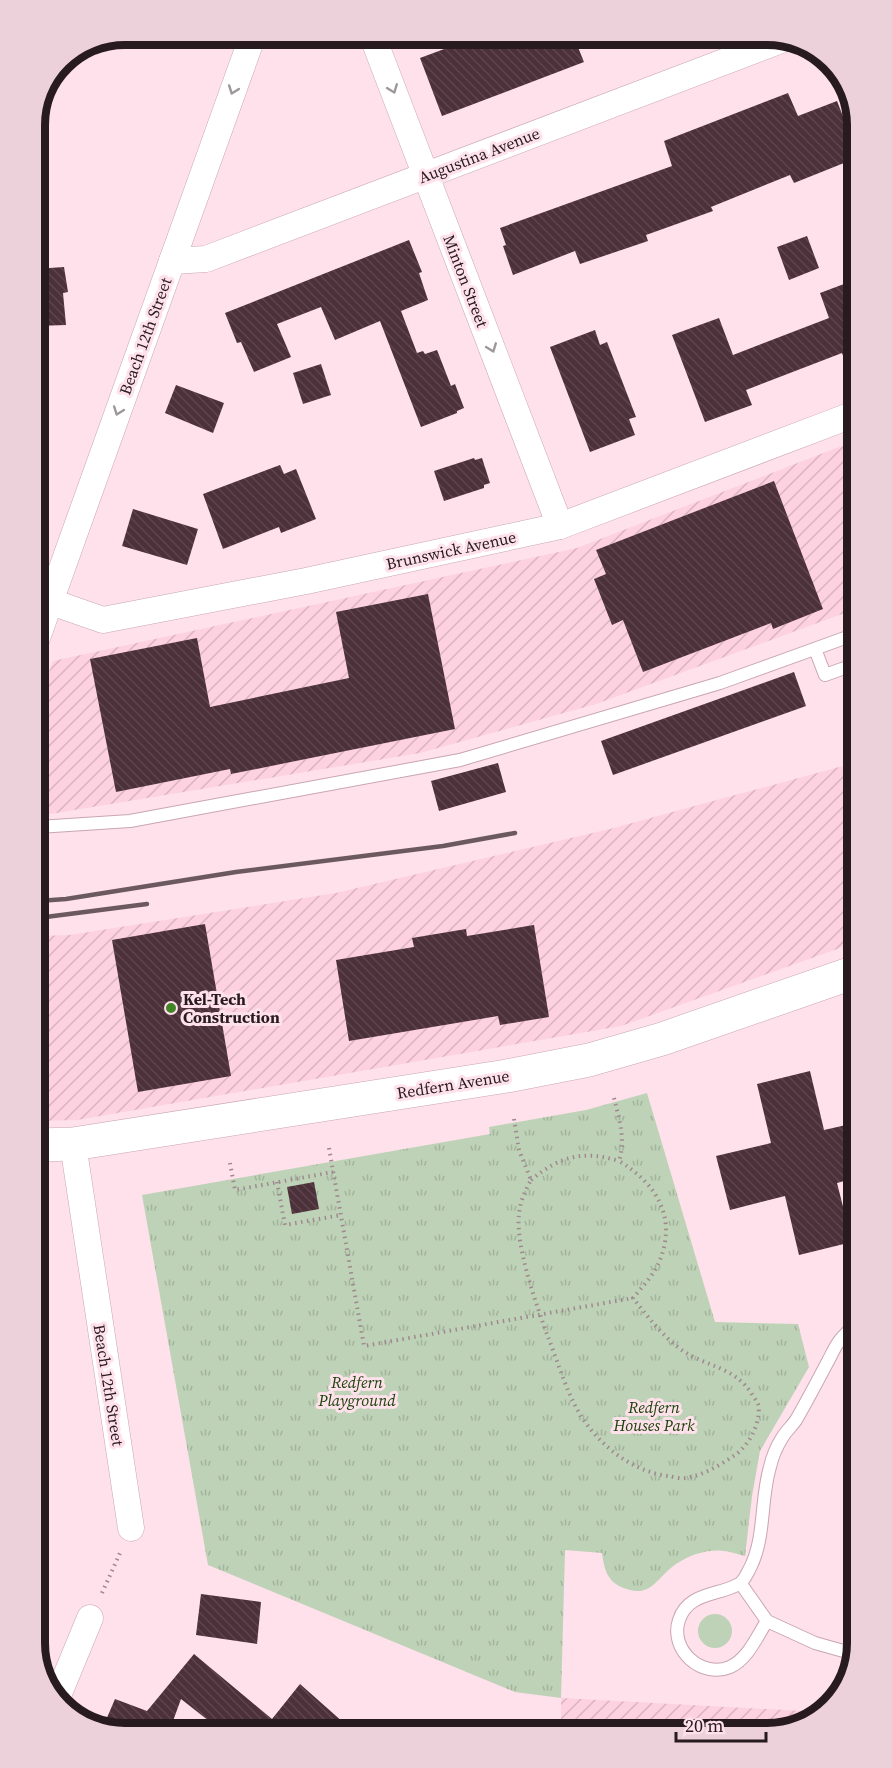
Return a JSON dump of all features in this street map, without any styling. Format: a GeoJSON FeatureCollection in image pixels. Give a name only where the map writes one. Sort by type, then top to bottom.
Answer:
{"type":"FeatureCollection","features":[{"type":"Feature","properties":{"kind":"street","name":"Beach 12th Street"},"geometry":{"type":"LineString","coordinates":[[45,594],[172,261],[249,45]]}},
{"type":"Feature","properties":{"kind":"street","name":"Minton Street"},"geometry":{"type":"LineString","coordinates":[[376,45],[560,526]]}},
{"type":"Feature","properties":{"kind":"street","name":"Augustina Avenue"},"geometry":{"type":"LineString","coordinates":[[172,261],[206,259],[768,45]]}},
{"type":"Feature","properties":{"kind":"street","name":"Brunswick Avenue"},"geometry":{"type":"LineString","coordinates":[[45,600],[103,620],[306,581],[560,526],[847,417]]}},
{"type":"Feature","properties":{"kind":"street","name":"Redfern Avenue"},"geometry":{"type":"LineString","coordinates":[[45,1145],[73,1144],[507,1076],[589,1060],[662,1039],[847,975]]}},
{"type":"Feature","properties":{"kind":"street","name":"Beach 12th Street"},"geometry":{"type":"LineString","coordinates":[[73,1144],[131,1528]]}},
{"type":"Feature","properties":{"kind":"street"},"geometry":{"type":"LineString","coordinates":[[60,1690],[90,1618]]}},
{"type":"Feature","properties":{"kind":"lane"},"geometry":{"type":"LineString","coordinates":[[45,827],[130,821],[460,760],[720,684],[847,637]]}},
{"type":"Feature","properties":{"kind":"lane"},"geometry":{"type":"LineString","coordinates":[[815,649],[825,675],[847,667]]}},
{"type":"Feature","properties":{"kind":"lane"},"geometry":{"type":"LineString","coordinates":[[767,1621],[742,1659],[720,1670],[707,1669],[695,1664],[686,1656],[677,1633],[678,1620],[693,1600],[741,1584],[750,1569],[758,1545],[762,1504],[770,1466],[782,1437],[795,1423],[839,1341],[847,1333]]}},
{"type":"Feature","properties":{"kind":"lane"},"geometry":{"type":"LineString","coordinates":[[741,1584],[767,1621],[815,1644],[846,1652]]}},
{"type":"Feature","properties":{"kind":"path"},"geometry":{"type":"LineString","coordinates":[[614,1098],[621,1126],[623,1150],[619,1161]]}},
{"type":"Feature","properties":{"kind":"path"},"geometry":{"type":"LineString","coordinates":[[514,1119],[519,1150],[531,1180]]}},
{"type":"Feature","properties":{"kind":"path"},"geometry":{"type":"LineString","coordinates":[[329,1148],[364,1346],[540,1315],[633,1298],[651,1277],[660,1260],[666,1239],[665,1220],[660,1201],[650,1184],[636,1171],[619,1161],[601,1155],[582,1155],[563,1159],[546,1168],[531,1180],[522,1198],[518,1215],[520,1242],[540,1315],[580,1415],[600,1441],[626,1462],[655,1474],[684,1478],[714,1469],[738,1453],[747,1442],[756,1425],[758,1404],[747,1386],[729,1371],[703,1362],[680,1349],[658,1329],[633,1298]]}},
{"type":"Feature","properties":{"kind":"path"},"geometry":{"type":"LineString","coordinates":[[230,1163],[235,1190],[333,1172]]}},
{"type":"Feature","properties":{"kind":"path"},"geometry":{"type":"LineString","coordinates":[[277,1182],[285,1225],[341,1215]]}},
{"type":"Feature","properties":{"kind":"path"},"geometry":{"type":"LineString","coordinates":[[90,1618],[131,1528]]}},
{"type":"Feature","properties":{"kind":"shaded area"},"geometry":{"type":"Polygon","coordinates":[[[847,444],[847,612],[596,704],[420,753],[45,815],[45,684],[53,661],[577,548],[847,444]]]}},
{"type":"Feature","properties":{"kind":"shaded area"},"geometry":{"type":"Polygon","coordinates":[[[847,765],[847,945],[621,1026],[77,1120],[45,1121],[45,936],[70,935],[336,893],[610,829],[847,765]]]}},
{"type":"Feature","properties":{"kind":"shaded area"},"geometry":{"type":"Polygon","coordinates":[[[561,1698],[808,1711],[797,1717],[767,1723],[561,1723],[561,1698]]]}},
{"type":"Feature","properties":{"kind":"green space","name":"Redfern Playground"},"geometry":{"type":"Polygon","coordinates":[[[647,1093],[715,1322],[798,1324],[809,1367],[760,1451],[745,1556],[720,1550],[696,1554],[674,1565],[650,1587],[638,1591],[621,1587],[612,1581],[605,1568],[602,1553],[565,1550],[561,1698],[515,1692],[208,1565],[142,1195],[490,1134],[489,1127],[586,1110],[647,1093]]]}},
{"type":"Feature","properties":{"kind":"green space"},"geometry":{"type":"Polygon","coordinates":[[[715,1614],[727,1619],[732,1631],[727,1643],[715,1648],[703,1643],[698,1631],[703,1619],[715,1614]]]}},
{"type":"Feature","properties":{"kind":"building"},"geometry":{"type":"Polygon","coordinates":[[[455,45],[577,45],[584,62],[442,116],[420,58],[455,45]]]}},
{"type":"Feature","properties":{"kind":"building"},"geometry":{"type":"Polygon","coordinates":[[[788,93],[798,116],[837,101],[847,127],[847,160],[843,161],[844,163],[794,183],[790,175],[711,207],[713,211],[646,235],[648,241],[580,264],[575,251],[513,275],[503,246],[506,245],[500,228],[672,166],[664,141],[788,93]]]}},
{"type":"Feature","properties":{"kind":"building"},"geometry":{"type":"Polygon","coordinates":[[[807,236],[819,268],[789,280],[777,247],[807,236]]]}},
{"type":"Feature","properties":{"kind":"building"},"geometry":{"type":"Polygon","coordinates":[[[409,240],[422,272],[419,273],[428,300],[401,311],[417,353],[423,351],[425,354],[437,350],[451,386],[455,384],[464,408],[421,427],[380,321],[335,340],[321,307],[277,324],[291,357],[254,372],[241,342],[237,343],[225,313],[409,240]]]}},
{"type":"Feature","properties":{"kind":"building"},"geometry":{"type":"Polygon","coordinates":[[[64,267],[68,292],[63,293],[66,325],[45,326],[45,268],[64,267]]]}},
{"type":"Feature","properties":{"kind":"building"},"geometry":{"type":"Polygon","coordinates":[[[847,283],[847,367],[842,353],[746,390],[752,405],[705,422],[672,335],[719,318],[733,355],[829,318],[820,293],[847,283]]]}},
{"type":"Feature","properties":{"kind":"building"},"geometry":{"type":"Polygon","coordinates":[[[595,330],[600,345],[607,342],[636,417],[629,419],[635,435],[590,452],[550,347],[595,330]]]}},
{"type":"Feature","properties":{"kind":"building"},"geometry":{"type":"Polygon","coordinates":[[[321,364],[331,395],[303,404],[293,373],[321,364]]]}},
{"type":"Feature","properties":{"kind":"building"},"geometry":{"type":"Polygon","coordinates":[[[176,385],[224,403],[213,433],[165,413],[176,385]]]}},
{"type":"Feature","properties":{"kind":"building"},"geometry":{"type":"Polygon","coordinates":[[[474,458],[475,460],[482,458],[490,483],[484,485],[484,488],[444,501],[434,471],[474,458]]]}},
{"type":"Feature","properties":{"kind":"building"},"geometry":{"type":"Polygon","coordinates":[[[280,465],[284,474],[296,469],[316,519],[281,533],[279,527],[223,549],[203,494],[280,465]]]}},
{"type":"Feature","properties":{"kind":"building"},"geometry":{"type":"Polygon","coordinates":[[[774,481],[823,609],[773,629],[771,623],[643,672],[623,620],[612,625],[594,579],[606,574],[596,550],[774,481]]]}},
{"type":"Feature","properties":{"kind":"building"},"geometry":{"type":"Polygon","coordinates":[[[133,509],[198,529],[187,565],[122,546],[133,509]]]}},
{"type":"Feature","properties":{"kind":"building"},"geometry":{"type":"Polygon","coordinates":[[[428,594],[455,729],[231,774],[230,769],[116,792],[90,659],[197,638],[210,707],[349,678],[336,612],[428,594]]]}},
{"type":"Feature","properties":{"kind":"building"},"geometry":{"type":"Polygon","coordinates":[[[794,672],[806,706],[613,775],[601,741],[794,672]]]}},
{"type":"Feature","properties":{"kind":"building"},"geometry":{"type":"Polygon","coordinates":[[[498,763],[506,792],[439,811],[431,781],[498,763]]]}},
{"type":"Feature","properties":{"kind":"building","name":"Kel-Tech Construction"},"geometry":{"type":"Polygon","coordinates":[[[205,924],[231,1076],[138,1092],[112,940],[205,924]]]}},
{"type":"Feature","properties":{"kind":"building"},"geometry":{"type":"Polygon","coordinates":[[[534,925],[549,1017],[500,1025],[498,1016],[349,1041],[336,960],[414,947],[412,938],[466,929],[467,936],[534,925]]]}},
{"type":"Feature","properties":{"kind":"building"},"geometry":{"type":"Polygon","coordinates":[[[810,1071],[824,1130],[847,1125],[847,1180],[837,1183],[847,1222],[847,1243],[799,1255],[785,1196],[730,1210],[716,1156],[771,1143],[757,1084],[810,1071]]]}},
{"type":"Feature","properties":{"kind":"building"},"geometry":{"type":"Polygon","coordinates":[[[314,1182],[319,1209],[292,1214],[287,1187],[314,1182]]]}},
{"type":"Feature","properties":{"kind":"building"},"geometry":{"type":"Polygon","coordinates":[[[201,1594],[261,1602],[257,1644],[196,1635],[201,1594]]]}},
{"type":"Feature","properties":{"kind":"building"},"geometry":{"type":"Polygon","coordinates":[[[194,1654],[272,1719],[300,1684],[344,1723],[212,1723],[181,1699],[173,1721],[177,1723],[120,1723],[106,1720],[115,1699],[147,1711],[194,1654]]]}},
{"type":"Feature","properties":{"kind":"railway"},"geometry":{"type":"LineString","coordinates":[[45,900],[236,872],[443,846],[515,833]]}},
{"type":"Feature","properties":{"kind":"railway"},"geometry":{"type":"LineString","coordinates":[[45,917],[147,904]]}},
{"type":"Feature","properties":{"kind":"place","name":"Kel-Tech Construction"},"geometry":{"type":"Point","coordinates":[171,1008]}},
{"type":"Feature","properties":{"kind":"park label","name":"Redfern Houses Park"},"geometry":{"type":"Point","coordinates":[654,1416]}}]}
